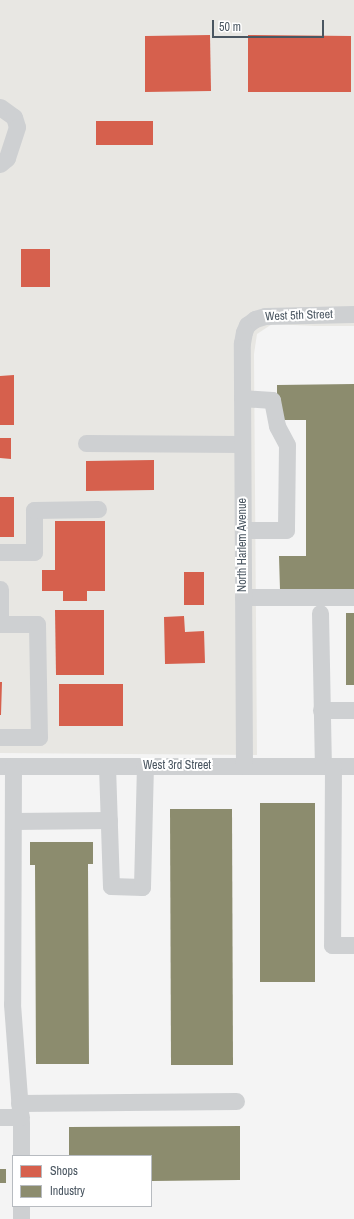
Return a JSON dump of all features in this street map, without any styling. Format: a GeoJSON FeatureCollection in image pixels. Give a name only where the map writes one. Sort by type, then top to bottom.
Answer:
{"type":"FeatureCollection","features":[{"type":"Feature","properties":{"kind":"street"},"geometry":{"type":"LineString","coordinates":[[0,107],[14,118],[17,127],[7,158],[0,164]]}},
{"type":"Feature","properties":{"kind":"street","name":"West 5th Street"},"geometry":{"type":"LineString","coordinates":[[247,325],[255,319],[265,316],[354,314]]}},
{"type":"Feature","properties":{"kind":"street","name":"North Harlem Avenue"},"geometry":{"type":"LineString","coordinates":[[244,766],[242,343],[247,325]]}},
{"type":"Feature","properties":{"kind":"street"},"geometry":{"type":"LineString","coordinates":[[242,398],[272,400],[277,426],[287,446],[286,530],[243,530]]}},
{"type":"Feature","properties":{"kind":"street"},"geometry":{"type":"LineString","coordinates":[[86,443],[242,444]]}},
{"type":"Feature","properties":{"kind":"street"},"geometry":{"type":"LineString","coordinates":[[0,552],[34,552],[34,510],[98,509]]}},
{"type":"Feature","properties":{"kind":"street"},"geometry":{"type":"LineString","coordinates":[[0,589],[0,624],[37,624],[39,737],[0,738]]}},
{"type":"Feature","properties":{"kind":"street"},"geometry":{"type":"LineString","coordinates":[[243,597],[354,597]]}},
{"type":"Feature","properties":{"kind":"street"},"geometry":{"type":"LineString","coordinates":[[320,613],[321,710],[328,766],[332,945],[354,945]]}},
{"type":"Feature","properties":{"kind":"street"},"geometry":{"type":"LineString","coordinates":[[321,710],[354,710]]}},
{"type":"Feature","properties":{"kind":"street"},"geometry":{"type":"LineString","coordinates":[[6,766],[13,821],[6,976],[14,1030],[20,1110],[21,1155]]}},
{"type":"Feature","properties":{"kind":"street","name":"West 3rd Street"},"geometry":{"type":"LineString","coordinates":[[6,766],[354,766]]}},
{"type":"Feature","properties":{"kind":"street"},"geometry":{"type":"LineString","coordinates":[[107,766],[111,886],[142,887],[145,766]]}},
{"type":"Feature","properties":{"kind":"street"},"geometry":{"type":"LineString","coordinates":[[13,821],[109,820]]}},
{"type":"Feature","properties":{"kind":"street"},"geometry":{"type":"LineString","coordinates":[[0,1117],[20,1110],[236,1101]]}},
{"type":"Feature","properties":{"kind":"street"},"geometry":{"type":"LineString","coordinates":[[21,1207],[21,1219]]}},
{"type":"Feature","properties":{"kind":"shaded area"},"geometry":{"type":"Polygon","coordinates":[[[0,0],[354,0],[354,326],[272,324],[257,334],[254,354],[257,755],[0,753],[0,0]]]}},
{"type":"Feature","properties":{"kind":"building: Shops"},"geometry":{"type":"Polygon","coordinates":[[[210,35],[211,91],[145,92],[145,36],[210,35]]]}},
{"type":"Feature","properties":{"kind":"building: Shops"},"geometry":{"type":"Polygon","coordinates":[[[248,35],[351,36],[351,92],[248,92],[248,35]]]}},
{"type":"Feature","properties":{"kind":"building: Shops"},"geometry":{"type":"Polygon","coordinates":[[[96,121],[153,121],[153,145],[96,145],[96,121]]]}},
{"type":"Feature","properties":{"kind":"building: Shops"},"geometry":{"type":"Polygon","coordinates":[[[21,249],[50,249],[50,287],[21,287],[21,249]]]}},
{"type":"Feature","properties":{"kind":"building: Shops"},"geometry":{"type":"Polygon","coordinates":[[[14,375],[14,425],[0,425],[0,376],[14,375]]]}},
{"type":"Feature","properties":{"kind":"building: Shops"},"geometry":{"type":"Polygon","coordinates":[[[0,438],[11,438],[11,459],[0,458],[0,438]]]}},
{"type":"Feature","properties":{"kind":"building: Shops"},"geometry":{"type":"Polygon","coordinates":[[[154,460],[154,490],[86,491],[86,461],[154,460]]]}},
{"type":"Feature","properties":{"kind":"building: Shops"},"geometry":{"type":"Polygon","coordinates":[[[0,497],[14,497],[14,537],[0,537],[0,497]]]}},
{"type":"Feature","properties":{"kind":"building: Shops"},"geometry":{"type":"Polygon","coordinates":[[[55,521],[105,521],[105,591],[87,591],[87,601],[63,601],[63,591],[42,591],[42,570],[55,570],[55,521]]]}},
{"type":"Feature","properties":{"kind":"building: Shops"},"geometry":{"type":"Polygon","coordinates":[[[184,572],[204,572],[204,605],[184,605],[184,572]]]}},
{"type":"Feature","properties":{"kind":"building: Shops"},"geometry":{"type":"Polygon","coordinates":[[[55,610],[104,610],[104,675],[56,675],[55,610]]]}},
{"type":"Feature","properties":{"kind":"building: Shops"},"geometry":{"type":"Polygon","coordinates":[[[184,616],[185,632],[204,631],[205,663],[165,664],[164,617],[184,616]]]}},
{"type":"Feature","properties":{"kind":"building: Shops"},"geometry":{"type":"Polygon","coordinates":[[[0,682],[2,682],[1,715],[0,715],[0,682]]]}},
{"type":"Feature","properties":{"kind":"building: Shops"},"geometry":{"type":"Polygon","coordinates":[[[59,684],[123,684],[123,726],[59,726],[59,684]]]}},
{"type":"Feature","properties":{"kind":"building: Industry"},"geometry":{"type":"Polygon","coordinates":[[[354,384],[354,590],[280,590],[279,556],[306,556],[306,420],[277,420],[277,385],[354,384]]]}},
{"type":"Feature","properties":{"kind":"building: Industry"},"geometry":{"type":"Polygon","coordinates":[[[346,613],[354,613],[354,685],[346,685],[346,613]]]}},
{"type":"Feature","properties":{"kind":"building: Industry"},"geometry":{"type":"Polygon","coordinates":[[[260,803],[315,803],[315,982],[260,982],[260,803]]]}},
{"type":"Feature","properties":{"kind":"building: Industry"},"geometry":{"type":"Polygon","coordinates":[[[170,809],[232,809],[233,1065],[171,1065],[170,809]]]}},
{"type":"Feature","properties":{"kind":"building: Industry"},"geometry":{"type":"Polygon","coordinates":[[[30,842],[93,842],[93,864],[88,864],[89,1064],[36,1064],[35,865],[30,865],[30,842]]]}},
{"type":"Feature","properties":{"kind":"building: Industry"},"geometry":{"type":"Polygon","coordinates":[[[240,1126],[240,1180],[152,1181],[152,1155],[69,1155],[69,1127],[240,1126]]]}},
{"type":"Feature","properties":{"kind":"building: Industry"},"geometry":{"type":"Polygon","coordinates":[[[0,1169],[6,1169],[6,1183],[0,1183],[0,1169]]]}}]}
